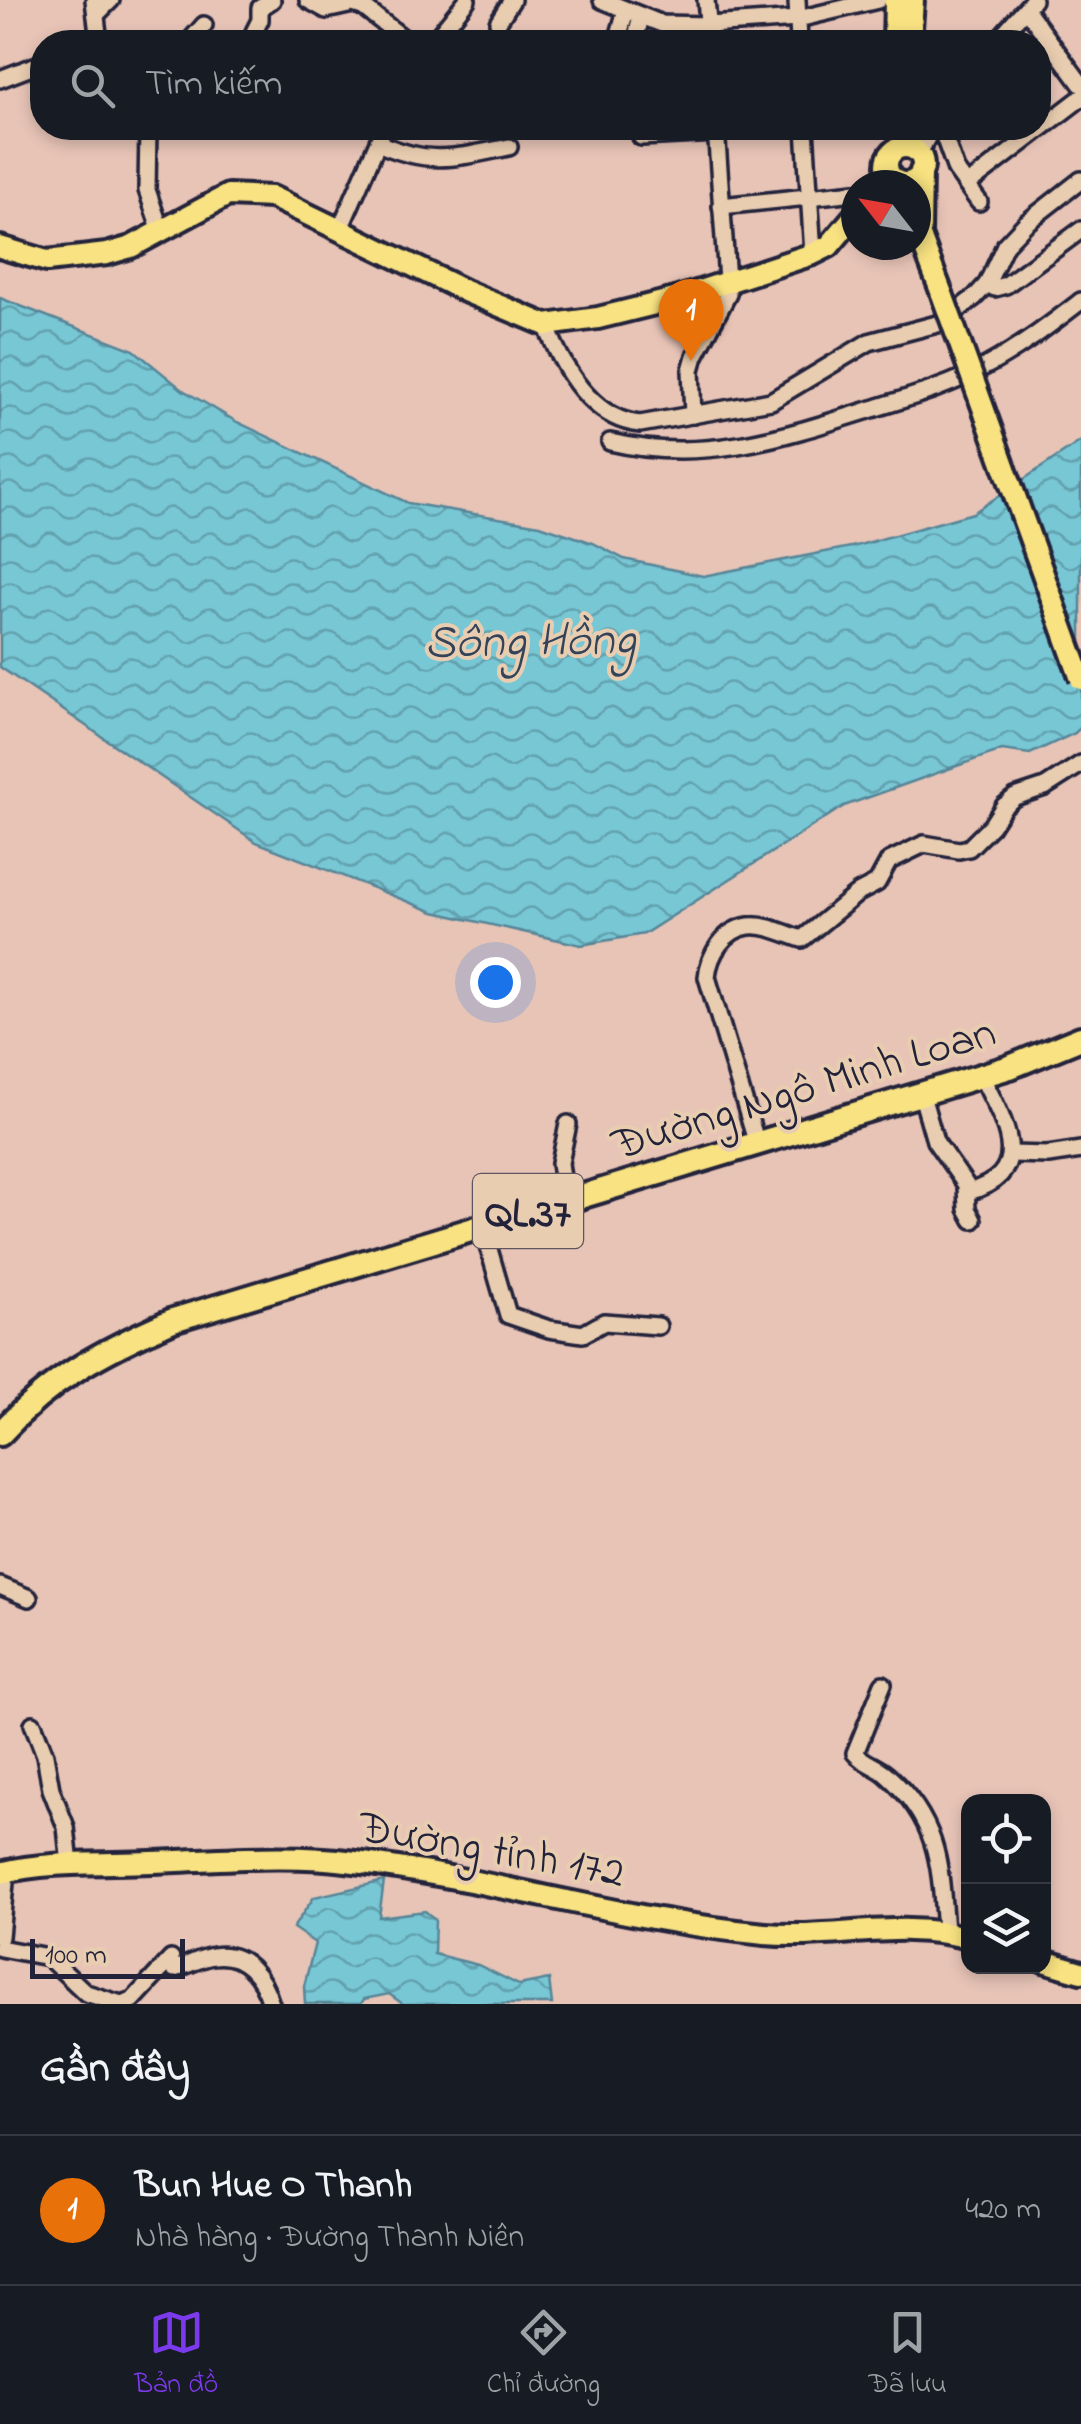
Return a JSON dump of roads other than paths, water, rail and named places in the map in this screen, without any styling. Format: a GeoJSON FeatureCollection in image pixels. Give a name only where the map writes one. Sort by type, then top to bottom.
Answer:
{"type":"FeatureCollection","features":[{"type":"Feature","properties":{"kind":"highway","name":"Đường Ngô Minh Loan"},"geometry":{"type":"LineString","coordinates":[[0,1434],[47,1389],[78,1366],[172,1320],[981,1075],[1081,1038]]}},
{"type":"Feature","properties":{"kind":"main road"},"geometry":{"type":"LineString","coordinates":[[894,30],[895,0]]}},
{"type":"Feature","properties":{"kind":"main road"},"geometry":{"type":"LineString","coordinates":[[911,30],[913,0]]}},
{"type":"Feature","properties":{"kind":"main road"},"geometry":{"type":"LineString","coordinates":[[888,170],[891,140]]}},
{"type":"Feature","properties":{"kind":"main road"},"geometry":{"type":"LineString","coordinates":[[915,140],[920,170]]}},
{"type":"Feature","properties":{"kind":"main road"},"geometry":{"type":"LineString","coordinates":[[889,170],[893,151],[904,147],[920,163]]}},
{"type":"Feature","properties":{"kind":"main road"},"geometry":{"type":"LineString","coordinates":[[916,170],[920,163]]}},
{"type":"Feature","properties":{"kind":"main road"},"geometry":{"type":"LineString","coordinates":[[0,247],[47,261],[108,254],[228,195],[272,196],[467,292],[546,325],[598,318],[726,284],[841,242]]}},
{"type":"Feature","properties":{"kind":"main road"},"geometry":{"type":"LineString","coordinates":[[821,250],[841,229]]}},
{"type":"Feature","properties":{"kind":"main road"},"geometry":{"type":"LineString","coordinates":[[930,260],[1081,679]]}},
{"type":"Feature","properties":{"kind":"main road","name":"Đường tỉnh 172"},"geometry":{"type":"LineString","coordinates":[[3,1872],[70,1864],[312,1858],[505,1886],[680,1922],[766,1934],[945,1931],[961,1936]]}},
{"type":"Feature","properties":{"kind":"main road"},"geometry":{"type":"LineString","coordinates":[[1051,1963],[1081,1972]]}},
{"type":"Feature","properties":{"kind":"street"},"geometry":{"type":"LineString","coordinates":[[95,8],[111,0]]}},
{"type":"Feature","properties":{"kind":"street"},"geometry":{"type":"LineString","coordinates":[[255,30],[260,8],[272,0]]}},
{"type":"Feature","properties":{"kind":"street"},"geometry":{"type":"LineString","coordinates":[[308,0],[326,10],[363,3],[394,30]]}},
{"type":"Feature","properties":{"kind":"street"},"geometry":{"type":"LineString","coordinates":[[443,30],[468,0]]}},
{"type":"Feature","properties":{"kind":"street"},"geometry":{"type":"LineString","coordinates":[[498,22],[512,0]]}},
{"type":"Feature","properties":{"kind":"street"},"geometry":{"type":"LineString","coordinates":[[602,0],[662,24],[709,25],[798,18],[878,0]]}},
{"type":"Feature","properties":{"kind":"street"},"geometry":{"type":"LineString","coordinates":[[706,0],[709,30]]}},
{"type":"Feature","properties":{"kind":"street"},"geometry":{"type":"LineString","coordinates":[[797,0],[799,30]]}},
{"type":"Feature","properties":{"kind":"street"},"geometry":{"type":"LineString","coordinates":[[1007,30],[1030,4],[1047,30]]}},
{"type":"Feature","properties":{"kind":"street"},"geometry":{"type":"LineString","coordinates":[[623,30],[633,13]]}},
{"type":"Feature","properties":{"kind":"street"},"geometry":{"type":"LineString","coordinates":[[633,13],[634,30]]}},
{"type":"Feature","properties":{"kind":"street"},"geometry":{"type":"LineString","coordinates":[[200,30],[204,26]]}},
{"type":"Feature","properties":{"kind":"street"},"geometry":{"type":"LineString","coordinates":[[1051,37],[1081,84]]}},
{"type":"Feature","properties":{"kind":"street"},"geometry":{"type":"LineString","coordinates":[[0,80],[30,68]]}},
{"type":"Feature","properties":{"kind":"street"},"geometry":{"type":"LineString","coordinates":[[1051,121],[1081,98]]}},
{"type":"Feature","properties":{"kind":"street"},"geometry":{"type":"LineString","coordinates":[[148,140],[147,190],[161,231]]}},
{"type":"Feature","properties":{"kind":"street"},"geometry":{"type":"LineString","coordinates":[[340,229],[379,140]]}},
{"type":"Feature","properties":{"kind":"street"},"geometry":{"type":"LineString","coordinates":[[388,140],[412,158],[456,158],[509,147]]}},
{"type":"Feature","properties":{"kind":"street"},"geometry":{"type":"LineString","coordinates":[[693,415],[691,370],[695,356],[728,294],[717,140]]}},
{"type":"Feature","properties":{"kind":"street"},"geometry":{"type":"LineString","coordinates":[[806,140],[809,197],[821,250]]}},
{"type":"Feature","properties":{"kind":"street"},"geometry":{"type":"LineString","coordinates":[[920,163],[928,140]]}},
{"type":"Feature","properties":{"kind":"street"},"geometry":{"type":"LineString","coordinates":[[945,140],[956,170],[979,202]]}},
{"type":"Feature","properties":{"kind":"street"},"geometry":{"type":"LineString","coordinates":[[967,185],[1026,140]]}},
{"type":"Feature","properties":{"kind":"street"},"geometry":{"type":"LineString","coordinates":[[546,325],[574,382],[620,419],[640,424],[771,401],[869,342],[941,323],[987,284],[1005,245],[1081,180]]}},
{"type":"Feature","properties":{"kind":"street"},"geometry":{"type":"LineString","coordinates":[[721,206],[841,194]]}},
{"type":"Feature","properties":{"kind":"street"},"geometry":{"type":"LineString","coordinates":[[987,284],[1002,287],[1081,230]]}},
{"type":"Feature","properties":{"kind":"street"},"geometry":{"type":"LineString","coordinates":[[610,442],[643,450],[767,442],[950,384],[1022,344],[1081,301]]}},
{"type":"Feature","properties":{"kind":"street"},"geometry":{"type":"LineString","coordinates":[[757,1144],[707,977],[708,962],[722,939],[746,926],[764,927],[802,940],[858,893],[876,883],[889,861],[924,844],[969,848],[1015,797],[1045,786],[1081,764]]}},
{"type":"Feature","properties":{"kind":"street"},"geometry":{"type":"LineString","coordinates":[[968,1192],[990,1186],[1005,1172],[1012,1154],[998,1110],[981,1075]]}},
{"type":"Feature","properties":{"kind":"street"},"geometry":{"type":"LineString","coordinates":[[921,1092],[935,1140],[968,1192],[967,1209],[973,1220]]}},
{"type":"Feature","properties":{"kind":"street"},"geometry":{"type":"LineString","coordinates":[[564,1200],[560,1162],[568,1124]]}},
{"type":"Feature","properties":{"kind":"street"},"geometry":{"type":"LineString","coordinates":[[1012,1154],[1048,1155],[1081,1150]]}},
{"type":"Feature","properties":{"kind":"street"},"geometry":{"type":"LineString","coordinates":[[482,1225],[508,1316],[582,1334],[604,1322],[658,1326]]}},
{"type":"Feature","properties":{"kind":"street"},"geometry":{"type":"LineString","coordinates":[[0,1586],[30,1598]]}},
{"type":"Feature","properties":{"kind":"street"},"geometry":{"type":"LineString","coordinates":[[883,1684],[855,1754],[886,1774],[929,1828],[940,1867],[945,1931]]}},
{"type":"Feature","properties":{"kind":"street"},"geometry":{"type":"LineString","coordinates":[[32,1724],[66,1826],[70,1864]]}},
{"type":"Feature","properties":{"kind":"street"},"geometry":{"type":"LineString","coordinates":[[0,1937],[3,1872]]}},
{"type":"Feature","properties":{"kind":"street"},"geometry":{"type":"LineString","coordinates":[[0,1948],[48,1957],[83,1991],[120,2004],[133,2000],[172,1964],[210,1956],[241,1959],[258,1974],[271,2004]]}},
{"type":"Feature","properties":{"kind":"water","name":"Sông Hồng"},"geometry":{"type":"Polygon","coordinates":[[[0,298],[134,350],[183,390],[237,422],[408,503],[540,525],[593,543],[624,559],[703,576],[856,546],[973,513],[1081,441],[1081,727],[1030,754],[1002,750],[844,806],[644,934],[581,945],[434,912],[256,842],[0,667],[0,298]]]}},
{"type":"Feature","properties":{"kind":"water"},"geometry":{"type":"Polygon","coordinates":[[[384,1881],[379,1917],[425,1911],[435,1919],[434,1954],[478,1965],[519,1985],[549,1979],[552,2004],[403,2004],[389,1994],[364,1999],[361,2004],[305,2004],[304,1986],[315,1943],[293,1928],[314,1897],[384,1881]]]}},
{"type":"Feature","properties":{"kind":"place","name":"Bun Hue O Thanh"},"geometry":{"type":"Point","coordinates":[691,361]}}]}
